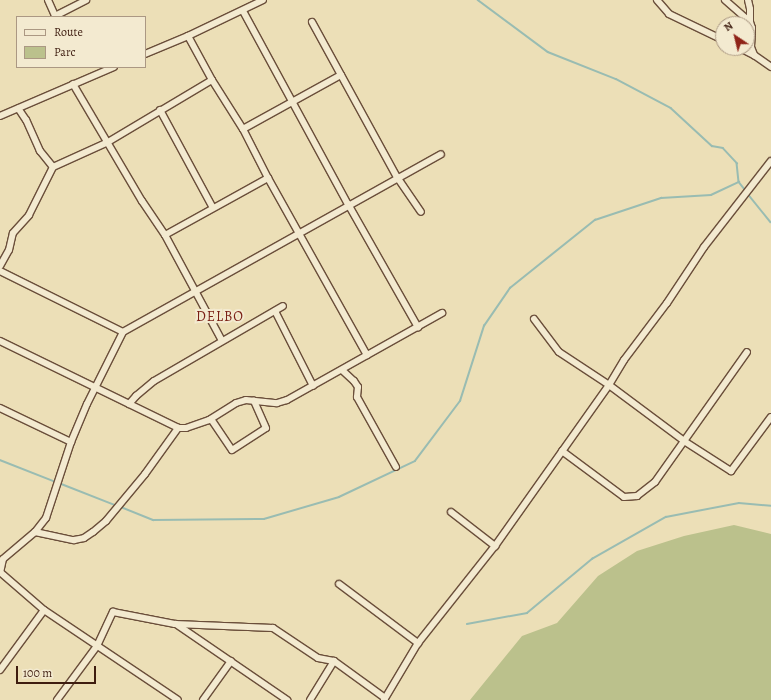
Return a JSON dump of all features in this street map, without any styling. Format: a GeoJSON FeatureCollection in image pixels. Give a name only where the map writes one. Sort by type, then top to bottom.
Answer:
{"type":"FeatureCollection","features":[{"type":"Feature","properties":{"kind":"street"},"geometry":{"type":"LineString","coordinates":[[48,0],[55,16],[86,0]]}},
{"type":"Feature","properties":{"kind":"street"},"geometry":{"type":"LineString","coordinates":[[146,54],[243,11],[263,0]]}},
{"type":"Feature","properties":{"kind":"street"},"geometry":{"type":"LineString","coordinates":[[657,0],[669,14],[715,36]]}},
{"type":"Feature","properties":{"kind":"street"},"geometry":{"type":"LineString","coordinates":[[725,0],[743,16]]}},
{"type":"Feature","properties":{"kind":"street"},"geometry":{"type":"LineString","coordinates":[[748,0],[750,16]]}},
{"type":"Feature","properties":{"kind":"street"},"geometry":{"type":"LineString","coordinates":[[243,11],[348,204],[418,327]]}},
{"type":"Feature","properties":{"kind":"street"},"geometry":{"type":"LineString","coordinates":[[312,22],[397,177],[421,212]]}},
{"type":"Feature","properties":{"kind":"street"},"geometry":{"type":"LineString","coordinates":[[188,36],[212,80],[244,129],[268,178],[367,355]]}},
{"type":"Feature","properties":{"kind":"street"},"geometry":{"type":"LineString","coordinates":[[755,56],[771,67]]}},
{"type":"Feature","properties":{"kind":"street"},"geometry":{"type":"LineString","coordinates":[[0,116],[112,68]]}},
{"type":"Feature","properties":{"kind":"street"},"geometry":{"type":"LineString","coordinates":[[244,129],[341,75]]}},
{"type":"Feature","properties":{"kind":"street"},"geometry":{"type":"LineString","coordinates":[[0,266],[9,250],[13,233],[30,215],[53,167],[108,142],[212,80]]}},
{"type":"Feature","properties":{"kind":"street"},"geometry":{"type":"LineString","coordinates":[[73,84],[142,201],[165,235],[222,341]]}},
{"type":"Feature","properties":{"kind":"street"},"geometry":{"type":"LineString","coordinates":[[18,108],[40,151],[53,167]]}},
{"type":"Feature","properties":{"kind":"street"},"geometry":{"type":"LineString","coordinates":[[160,110],[213,208]]}},
{"type":"Feature","properties":{"kind":"street"},"geometry":{"type":"LineString","coordinates":[[178,700],[44,610],[0,572],[3,559],[35,532],[46,518],[71,442],[95,388],[123,332],[194,290],[441,154]]}},
{"type":"Feature","properties":{"kind":"street"},"geometry":{"type":"LineString","coordinates":[[57,700],[97,646],[113,612],[175,624],[273,628],[318,658],[334,661],[385,699],[418,643],[495,546],[609,385],[624,360],[667,303],[704,247],[771,161]]}},
{"type":"Feature","properties":{"kind":"street"},"geometry":{"type":"LineString","coordinates":[[165,235],[268,178]]}},
{"type":"Feature","properties":{"kind":"street"},"geometry":{"type":"LineString","coordinates":[[0,271],[123,332]]}},
{"type":"Feature","properties":{"kind":"street"},"geometry":{"type":"LineString","coordinates":[[129,404],[154,381],[283,306]]}},
{"type":"Feature","properties":{"kind":"street"},"geometry":{"type":"LineString","coordinates":[[275,311],[313,386]]}},
{"type":"Feature","properties":{"kind":"street"},"geometry":{"type":"LineString","coordinates":[[0,341],[178,428],[193,427],[211,419],[236,403],[246,400],[277,403],[287,400],[442,314]]}},
{"type":"Feature","properties":{"kind":"street"},"geometry":{"type":"LineString","coordinates":[[534,319],[559,352],[609,385],[684,441],[731,471],[771,417]]}},
{"type":"Feature","properties":{"kind":"street"},"geometry":{"type":"LineString","coordinates":[[562,451],[624,497],[637,496],[655,482],[746,352]]}},
{"type":"Feature","properties":{"kind":"street"},"geometry":{"type":"LineString","coordinates":[[342,370],[358,387],[357,398],[396,468]]}},
{"type":"Feature","properties":{"kind":"street"},"geometry":{"type":"LineString","coordinates":[[211,419],[232,450],[266,428],[254,401]]}},
{"type":"Feature","properties":{"kind":"street"},"geometry":{"type":"LineString","coordinates":[[0,408],[71,442]]}},
{"type":"Feature","properties":{"kind":"street"},"geometry":{"type":"LineString","coordinates":[[35,532],[74,540],[84,538],[93,532],[106,521],[145,474],[178,428]]}},
{"type":"Feature","properties":{"kind":"street"},"geometry":{"type":"LineString","coordinates":[[451,512],[495,546]]}},
{"type":"Feature","properties":{"kind":"street"},"geometry":{"type":"LineString","coordinates":[[339,584],[418,643]]}},
{"type":"Feature","properties":{"kind":"street"},"geometry":{"type":"LineString","coordinates":[[0,670],[44,610]]}},
{"type":"Feature","properties":{"kind":"street"},"geometry":{"type":"LineString","coordinates":[[175,624],[287,700]]}},
{"type":"Feature","properties":{"kind":"street"},"geometry":{"type":"LineString","coordinates":[[203,700],[231,661]]}},
{"type":"Feature","properties":{"kind":"street"},"geometry":{"type":"LineString","coordinates":[[310,700],[334,661]]}},
{"type":"Feature","properties":{"kind":"green space"},"geometry":{"type":"Polygon","coordinates":[[[734,525],[771,534],[771,700],[470,700],[522,636],[557,623],[598,576],[637,551],[684,536],[734,525]]]}},
{"type":"Feature","properties":{"kind":"waterway"},"geometry":{"type":"LineString","coordinates":[[478,0],[548,52],[616,79],[671,108],[712,146],[723,148],[737,163],[739,182],[746,191]]}},
{"type":"Feature","properties":{"kind":"waterway"},"geometry":{"type":"LineString","coordinates":[[121,507],[153,520],[264,519],[339,497],[415,461],[460,401],[484,326],[510,288],[595,220],[661,198],[711,195],[739,182]]}},
{"type":"Feature","properties":{"kind":"waterway"},"geometry":{"type":"LineString","coordinates":[[748,194],[771,222]]}},
{"type":"Feature","properties":{"kind":"waterway"},"geometry":{"type":"LineString","coordinates":[[0,460],[56,482]]}},
{"type":"Feature","properties":{"kind":"waterway"},"geometry":{"type":"LineString","coordinates":[[59,483],[115,505]]}},
{"type":"Feature","properties":{"kind":"waterway"},"geometry":{"type":"LineString","coordinates":[[467,624],[527,613],[592,559],[666,517],[739,503],[771,506]]}},
{"type":"Feature","properties":{"kind":"district","name":"DELBO"},"geometry":{"type":"Point","coordinates":[220,317]}}]}
